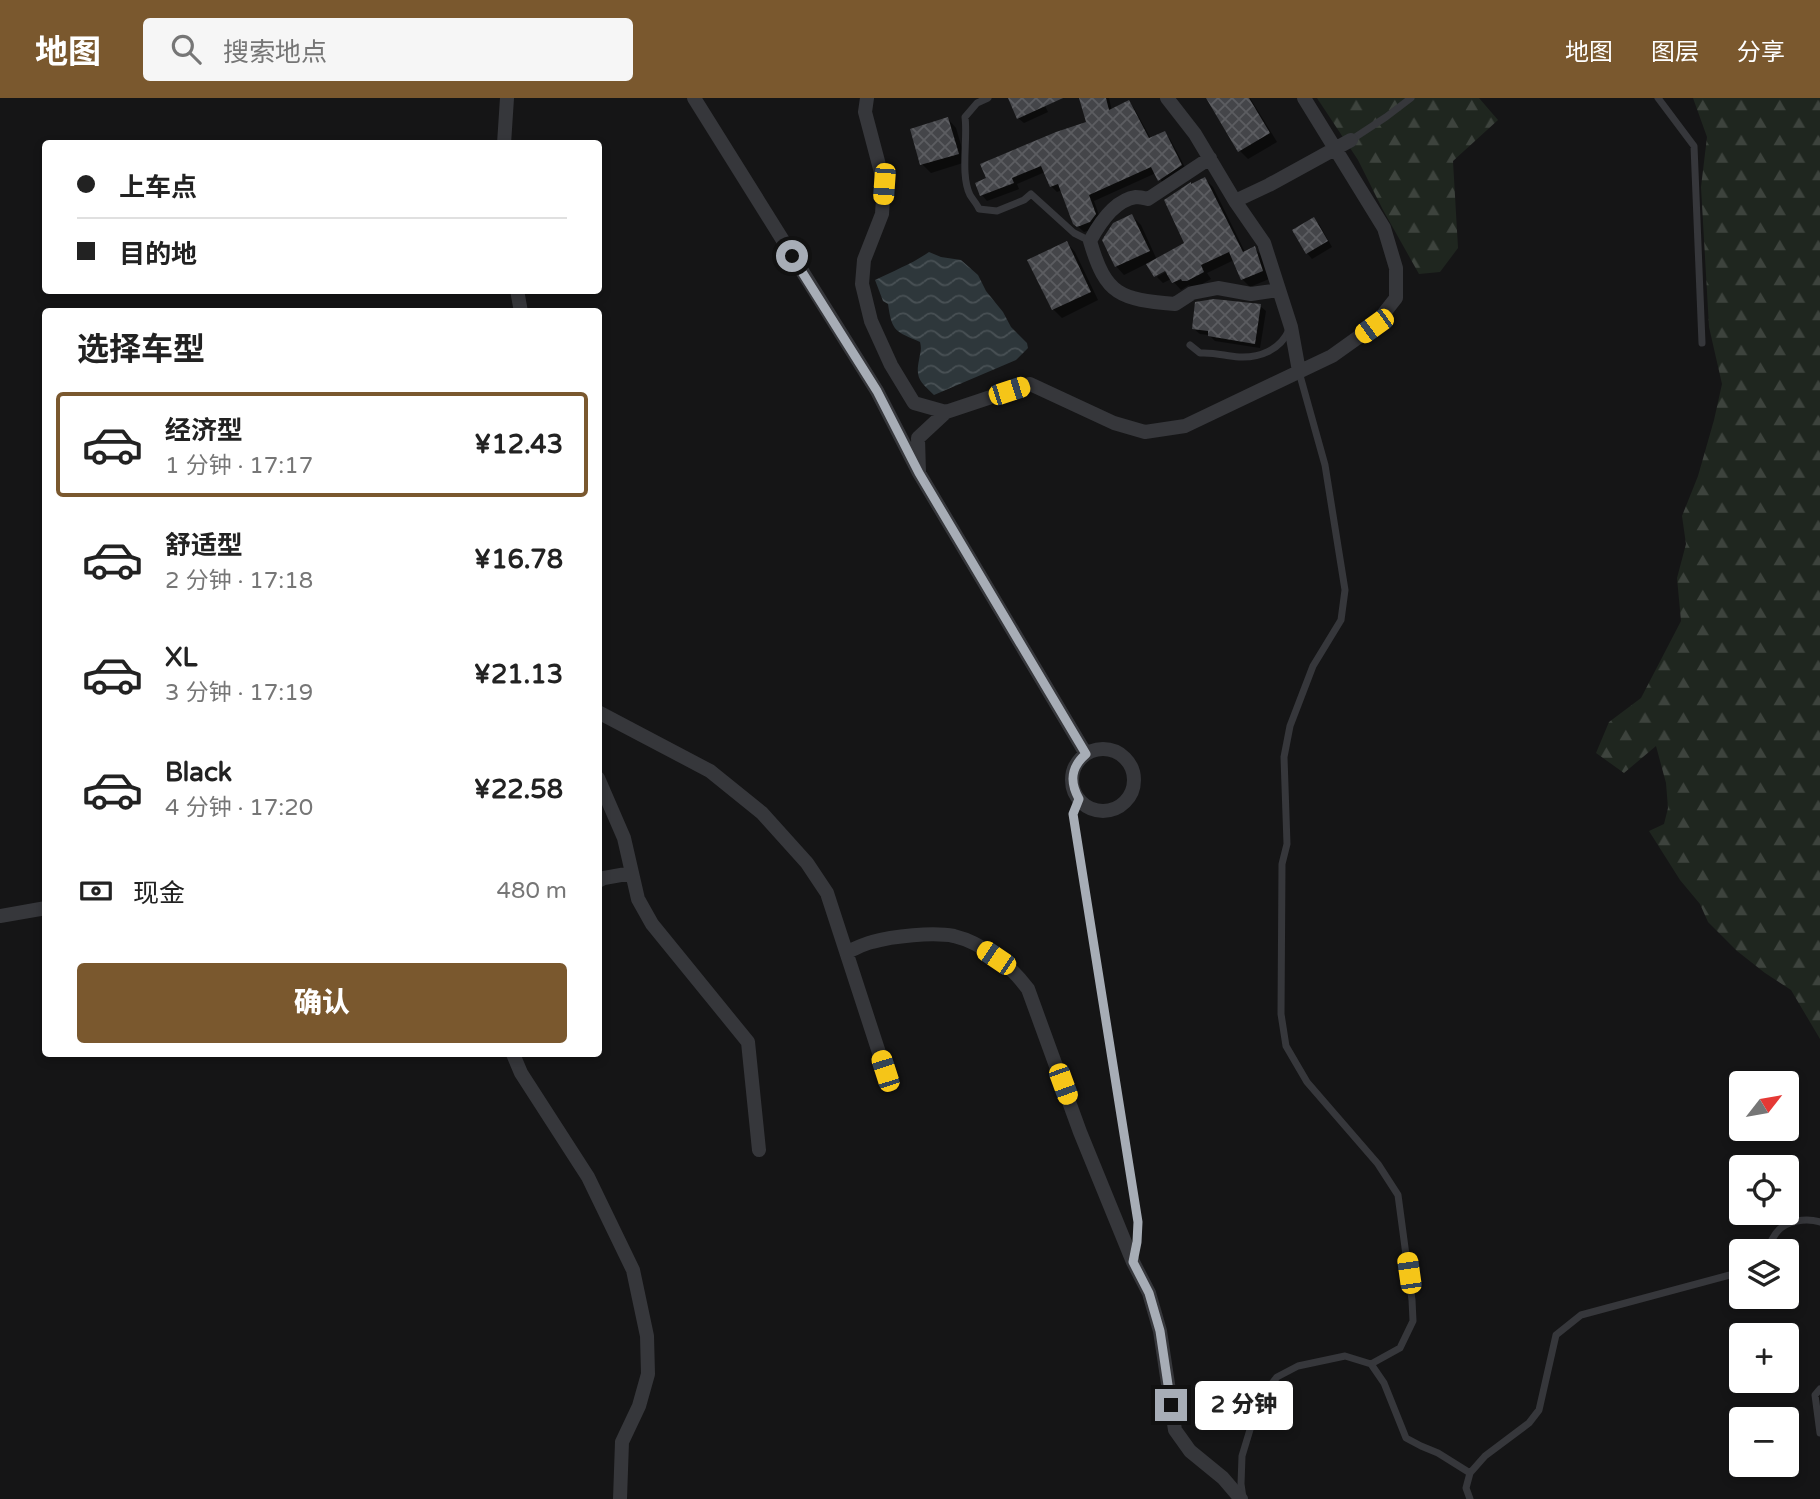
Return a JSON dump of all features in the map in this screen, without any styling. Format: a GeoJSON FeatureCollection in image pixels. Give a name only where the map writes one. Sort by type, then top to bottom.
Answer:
{"type":"FeatureCollection","features":[{"type":"Feature","properties":{"kind":"street"},"geometry":{"type":"LineString","coordinates":[[504,140],[507,98]]}},
{"type":"Feature","properties":{"kind":"street"},"geometry":{"type":"LineString","coordinates":[[694,98],[877,391],[919,473],[1086,754]]}},
{"type":"Feature","properties":{"kind":"street"},"geometry":{"type":"LineString","coordinates":[[866,98],[865,112],[884,184],[882,214],[864,260],[862,284],[871,321],[891,365],[914,403],[946,412]]}},
{"type":"Feature","properties":{"kind":"street"},"geometry":{"type":"LineString","coordinates":[[1167,98],[1195,134],[1264,243],[1291,327],[1299,371]]}},
{"type":"Feature","properties":{"kind":"street"},"geometry":{"type":"LineString","coordinates":[[919,473],[918,438],[946,412],[1030,384],[1114,424],[1145,432],[1185,426],[1332,356],[1374,326],[1396,298],[1396,268],[1384,228],[1304,98]]}},
{"type":"Feature","properties":{"kind":"street"},"geometry":{"type":"LineString","coordinates":[[1235,201],[1351,140]]}},
{"type":"Feature","properties":{"kind":"street"},"geometry":{"type":"LineString","coordinates":[[1210,158],[1148,199],[1136,197],[1118,205],[1105,217],[1090,241],[1097,265],[1118,293],[1148,302],[1175,304],[1192,293],[1218,288],[1251,294],[1279,290]]}},
{"type":"Feature","properties":{"kind":"street"},"geometry":{"type":"LineString","coordinates":[[602,714],[710,771],[762,813],[807,863],[827,893],[885,1071]]}},
{"type":"Feature","properties":{"kind":"street"},"geometry":{"type":"LineString","coordinates":[[1105,748],[1123,756],[1129,765],[1133,774],[1130,794],[1116,808],[1096,810],[1079,799],[1074,790],[1073,770],[1086,754],[1105,748]]}},
{"type":"Feature","properties":{"kind":"street"},"geometry":{"type":"LineString","coordinates":[[602,787],[624,838],[638,899],[652,924],[748,1042],[758,1150]]}},
{"type":"Feature","properties":{"kind":"street"},"geometry":{"type":"LineString","coordinates":[[602,879],[632,873]]}},
{"type":"Feature","properties":{"kind":"street"},"geometry":{"type":"LineString","coordinates":[[0,916],[42,909]]}},
{"type":"Feature","properties":{"kind":"street"},"geometry":{"type":"LineString","coordinates":[[847,952],[872,942],[918,934],[953,936],[977,945],[1016,973],[1028,989],[1080,1132],[1133,1262],[1149,1293],[1160,1331],[1175,1430],[1190,1451],[1223,1478],[1242,1499]]}},
{"type":"Feature","properties":{"kind":"street"},"geometry":{"type":"LineString","coordinates":[[514,1057],[521,1073],[588,1177],[633,1270],[647,1336],[648,1374],[639,1406],[622,1442],[620,1499]]}},
{"type":"Feature","properties":{"kind":"lane"},"geometry":{"type":"LineString","coordinates":[[988,98],[977,103],[965,117],[969,192],[979,209],[997,211],[1024,200],[1031,194],[1074,233],[1090,241]]}},
{"type":"Feature","properties":{"kind":"lane"},"geometry":{"type":"LineString","coordinates":[[1351,140],[1411,98]]}},
{"type":"Feature","properties":{"kind":"lane"},"geometry":{"type":"LineString","coordinates":[[1658,98],[1694,146],[1702,343]]}},
{"type":"Feature","properties":{"kind":"lane"},"geometry":{"type":"LineString","coordinates":[[1190,345],[1200,353],[1214,352],[1239,357],[1262,354],[1279,346],[1291,327]]}},
{"type":"Feature","properties":{"kind":"lane"},"geometry":{"type":"LineString","coordinates":[[1299,371],[1325,466],[1345,590],[1341,620],[1313,666],[1290,726],[1284,757],[1287,844],[1282,864],[1281,1014],[1286,1046],[1307,1082],[1378,1164],[1398,1195],[1413,1321],[1400,1348],[1371,1364]]}},
{"type":"Feature","properties":{"kind":"lane"},"geometry":{"type":"LineString","coordinates":[[1079,799],[1073,814],[1138,1222],[1133,1262]]}},
{"type":"Feature","properties":{"kind":"lane"},"geometry":{"type":"LineString","coordinates":[[1773,1239],[1778,1230],[1795,1220],[1820,1222]]}},
{"type":"Feature","properties":{"kind":"lane"},"geometry":{"type":"LineString","coordinates":[[1470,1499],[1466,1488],[1469,1473],[1485,1456],[1529,1423],[1539,1409],[1556,1335],[1581,1315],[1729,1275]]}},
{"type":"Feature","properties":{"kind":"lane"},"geometry":{"type":"LineString","coordinates":[[1242,1499],[1242,1456],[1259,1400],[1277,1377],[1298,1366],[1345,1356],[1371,1364],[1384,1383],[1406,1438],[1438,1453],[1469,1473]]}},
{"type":"Feature","properties":{"kind":"lane"},"geometry":{"type":"LineString","coordinates":[[1820,1389],[1815,1395],[1820,1433]]}},
{"type":"Feature","properties":{"kind":"green space"},"geometry":{"type":"Polygon","coordinates":[[[1317,98],[1479,98],[1498,120],[1453,161],[1458,248],[1440,272],[1419,274],[1358,160],[1317,98]]]}},
{"type":"Feature","properties":{"kind":"green space"},"geometry":{"type":"Polygon","coordinates":[[[1693,98],[1820,98],[1820,1039],[1791,990],[1737,951],[1708,922],[1700,904],[1680,880],[1649,831],[1664,824],[1668,808],[1666,783],[1656,746],[1624,773],[1596,753],[1609,722],[1641,698],[1681,621],[1677,578],[1686,544],[1682,516],[1698,476],[1722,384],[1709,327],[1701,187],[1707,137],[1693,98]]]}},
{"type":"Feature","properties":{"kind":"water"},"geometry":{"type":"Polygon","coordinates":[[[929,252],[961,260],[978,275],[986,291],[1011,327],[1027,343],[1028,348],[1016,360],[934,395],[919,376],[920,342],[900,333],[894,326],[888,304],[883,301],[875,280],[929,252]]]}},
{"type":"Feature","properties":{"kind":"building"},"geometry":{"type":"Polygon","coordinates":[[[1008,98],[1063,98],[1017,119],[1008,98]]]}},
{"type":"Feature","properties":{"kind":"building"},"geometry":{"type":"Polygon","coordinates":[[[1079,98],[1106,98],[1109,110],[1129,100],[1149,138],[1165,131],[1182,165],[1158,181],[1151,167],[1089,195],[1096,214],[1090,222],[1077,227],[1073,224],[1058,184],[1050,187],[1041,166],[1012,178],[1014,183],[980,196],[975,183],[986,178],[980,164],[1086,122],[1079,98]]]}},
{"type":"Feature","properties":{"kind":"building"},"geometry":{"type":"Polygon","coordinates":[[[1206,98],[1249,98],[1270,133],[1238,152],[1206,98]]]}},
{"type":"Feature","properties":{"kind":"building"},"geometry":{"type":"Polygon","coordinates":[[[948,117],[959,154],[920,165],[910,129],[948,117]]]}},
{"type":"Feature","properties":{"kind":"building"},"geometry":{"type":"Polygon","coordinates":[[[1205,177],[1243,252],[1255,246],[1263,271],[1241,280],[1229,252],[1201,265],[1204,272],[1187,281],[1181,279],[1172,283],[1165,271],[1154,277],[1146,264],[1184,243],[1164,200],[1191,182],[1205,177]]]}},
{"type":"Feature","properties":{"kind":"building"},"geometry":{"type":"Polygon","coordinates":[[[1132,214],[1150,251],[1115,267],[1102,240],[1113,223],[1132,214]]]}},
{"type":"Feature","properties":{"kind":"building"},"geometry":{"type":"Polygon","coordinates":[[[1314,217],[1328,241],[1306,254],[1292,230],[1314,217]]]}},
{"type":"Feature","properties":{"kind":"building"},"geometry":{"type":"Polygon","coordinates":[[[1067,241],[1091,292],[1052,310],[1027,260],[1067,241]]]}},
{"type":"Feature","properties":{"kind":"building"},"geometry":{"type":"Polygon","coordinates":[[[1214,299],[1261,304],[1255,344],[1208,336],[1208,331],[1192,329],[1195,302],[1214,299]]]}},
{"type":"Feature","properties":{"kind":"route"},"geometry":{"type":"LineString","coordinates":[[792,256],[877,391],[919,473],[1086,754],[1073,770],[1074,790],[1079,799],[1073,814],[1138,1222],[1133,1262],[1149,1293],[1160,1331],[1171,1405]]}}]}
